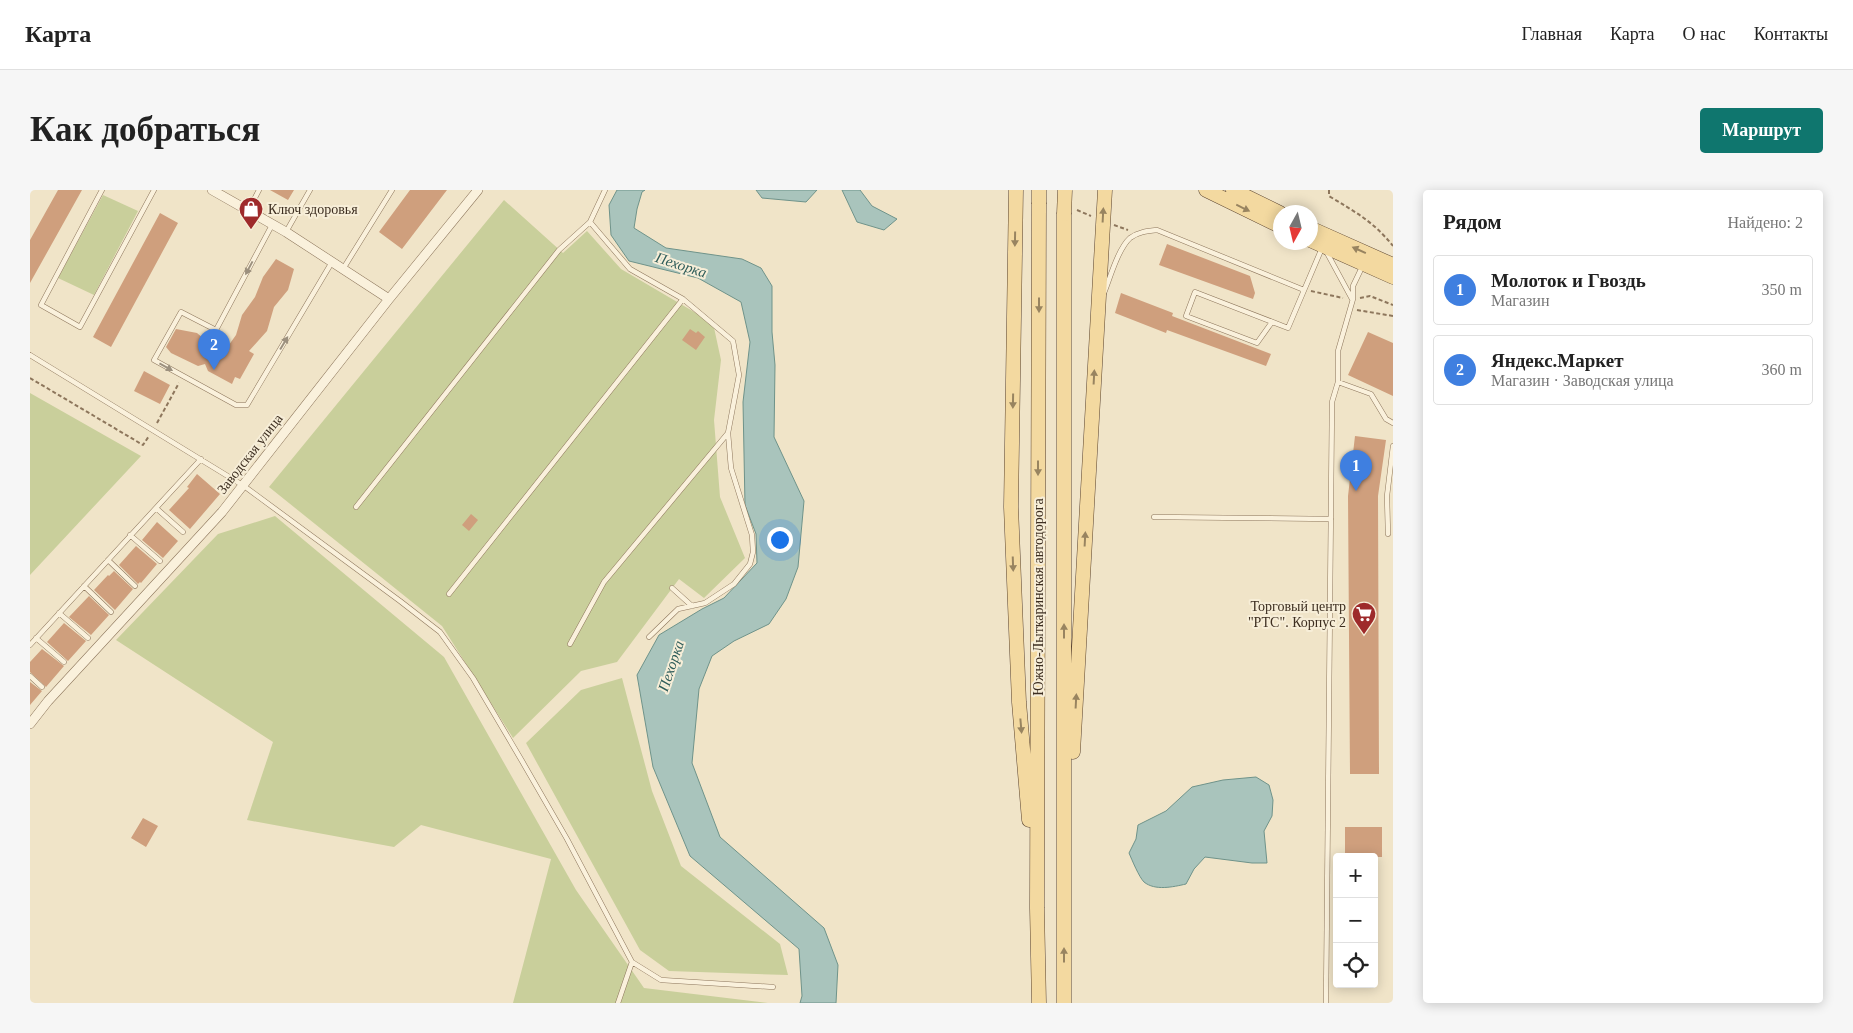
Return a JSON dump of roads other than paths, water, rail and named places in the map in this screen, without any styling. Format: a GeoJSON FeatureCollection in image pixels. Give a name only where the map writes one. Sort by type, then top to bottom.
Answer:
{"type":"FeatureCollection","features":[{"type":"Feature","properties":{"kind":"main road"},"geometry":{"type":"LineString","coordinates":[[1016,190],[1011,508],[1019,702],[1037,908]]}},
{"type":"Feature","properties":{"kind":"main road","name":"Южно-Лыткаринская автодорога"},"geometry":{"type":"LineString","coordinates":[[1064,1003],[1071,212],[1065,190]]}},
{"type":"Feature","properties":{"kind":"main road"},"geometry":{"type":"LineString","coordinates":[[1064,907],[1105,190]]}},
{"type":"Feature","properties":{"kind":"main road"},"geometry":{"type":"LineString","coordinates":[[1206,190],[1273,223]]}},
{"type":"Feature","properties":{"kind":"main road"},"geometry":{"type":"LineString","coordinates":[[1233,190],[1273,210]]}},
{"type":"Feature","properties":{"kind":"main road","name":"Южно-Лыткаринская автодорога"},"geometry":{"type":"LineString","coordinates":[[1038,1003],[1039,197]]}},
{"type":"Feature","properties":{"kind":"main road"},"geometry":{"type":"LineString","coordinates":[[1318,232],[1392,266]]}},
{"type":"Feature","properties":{"kind":"main road"},"geometry":{"type":"LineString","coordinates":[[1318,243],[1364,264],[1392,266]]}},
{"type":"Feature","properties":{"kind":"street"},"geometry":{"type":"LineString","coordinates":[[212,190],[286,232],[390,298]]}},
{"type":"Feature","properties":{"kind":"street","name":"Заводская улица"},"geometry":{"type":"LineString","coordinates":[[30,724],[48,701],[244,486],[390,298],[478,190]]}},
{"type":"Feature","properties":{"kind":"lane"},"geometry":{"type":"LineString","coordinates":[[102,190],[41,305],[80,327],[154,190]]}},
{"type":"Feature","properties":{"kind":"lane"},"geometry":{"type":"LineString","coordinates":[[248,211],[259,190]]}},
{"type":"Feature","properties":{"kind":"lane"},"geometry":{"type":"LineString","coordinates":[[286,232],[310,190]]}},
{"type":"Feature","properties":{"kind":"lane"},"geometry":{"type":"LineString","coordinates":[[342,269],[392,190]]}},
{"type":"Feature","properties":{"kind":"lane"},"geometry":{"type":"LineString","coordinates":[[356,507],[559,250],[590,222],[605,190]]}},
{"type":"Feature","properties":{"kind":"lane"},"geometry":{"type":"LineString","coordinates":[[590,222],[630,269],[683,299],[733,341],[739,375],[728,433],[731,468],[752,535],[753,552],[750,564],[734,584],[704,603],[678,609],[649,636]]}},
{"type":"Feature","properties":{"kind":"lane"},"geometry":{"type":"LineString","coordinates":[[272,225],[216,330],[181,312],[154,360],[236,405],[247,405],[332,262]]}},
{"type":"Feature","properties":{"kind":"lane"},"geometry":{"type":"LineString","coordinates":[[1102,298],[1120,253],[1129,239],[1143,231],[1157,230],[1304,290]]}},
{"type":"Feature","properties":{"kind":"lane"},"geometry":{"type":"LineString","coordinates":[[1318,245],[1352,300]]}},
{"type":"Feature","properties":{"kind":"lane"},"geometry":{"type":"LineString","coordinates":[[1272,322],[1257,343],[1186,316],[1195,292],[1288,328],[1304,290],[1315,250]]}},
{"type":"Feature","properties":{"kind":"lane"},"geometry":{"type":"LineString","coordinates":[[1326,1003],[1332,402],[1338,382],[1338,351],[1350,309],[1353,286],[1364,264]]}},
{"type":"Feature","properties":{"kind":"lane"},"geometry":{"type":"LineString","coordinates":[[449,594],[683,299]]}},
{"type":"Feature","properties":{"kind":"lane"},"geometry":{"type":"LineString","coordinates":[[30,355],[244,486],[440,632],[473,678],[517,753],[632,962],[660,980],[773,987]]}},
{"type":"Feature","properties":{"kind":"lane"},"geometry":{"type":"LineString","coordinates":[[1338,382],[1371,394],[1386,419],[1393,423]]}},
{"type":"Feature","properties":{"kind":"lane"},"geometry":{"type":"LineString","coordinates":[[570,644],[604,582],[728,433]]}},
{"type":"Feature","properties":{"kind":"lane"},"geometry":{"type":"LineString","coordinates":[[1388,534],[1386,496],[1393,446]]}},
{"type":"Feature","properties":{"kind":"lane"},"geometry":{"type":"LineString","coordinates":[[30,645],[200,459]]}},
{"type":"Feature","properties":{"kind":"lane"},"geometry":{"type":"LineString","coordinates":[[156,508],[183,532]]}},
{"type":"Feature","properties":{"kind":"lane"},"geometry":{"type":"LineString","coordinates":[[1154,517],[1331,519]]}},
{"type":"Feature","properties":{"kind":"lane"},"geometry":{"type":"LineString","coordinates":[[130,535],[160,561]]}},
{"type":"Feature","properties":{"kind":"lane"},"geometry":{"type":"LineString","coordinates":[[108,560],[135,586]]}},
{"type":"Feature","properties":{"kind":"lane"},"geometry":{"type":"LineString","coordinates":[[84,586],[111,612]]}},
{"type":"Feature","properties":{"kind":"lane"},"geometry":{"type":"LineString","coordinates":[[672,588],[692,606]]}},
{"type":"Feature","properties":{"kind":"lane"},"geometry":{"type":"LineString","coordinates":[[59,613],[88,638]]}},
{"type":"Feature","properties":{"kind":"lane"},"geometry":{"type":"LineString","coordinates":[[36,638],[64,662]]}},
{"type":"Feature","properties":{"kind":"lane"},"geometry":{"type":"LineString","coordinates":[[30,676],[42,687]]}},
{"type":"Feature","properties":{"kind":"lane"},"geometry":{"type":"LineString","coordinates":[[618,1003],[632,962]]}},
{"type":"Feature","properties":{"kind":"water","name":"Пехорка"},"geometry":{"type":"Polygon","coordinates":[[[617,190],[645,190],[642,192],[637,209],[634,228],[666,248],[742,259],[761,268],[772,286],[772,332],[775,365],[774,437],[804,501],[798,567],[786,599],[769,624],[734,641],[712,656],[699,689],[692,763],[720,837],[824,928],[838,965],[836,1003],[800,1003],[802,996],[799,949],[690,856],[653,767],[637,675],[659,635],[724,598],[757,563],[756,534],[745,505],[743,402],[750,342],[741,302],[698,278],[629,261],[611,235],[609,205],[617,190]]]}},
{"type":"Feature","properties":{"kind":"water"},"geometry":{"type":"Polygon","coordinates":[[[756,190],[817,190],[806,202],[762,198],[756,190]]]}},
{"type":"Feature","properties":{"kind":"water"},"geometry":{"type":"Polygon","coordinates":[[[842,190],[860,190],[872,206],[897,219],[884,230],[857,222],[842,190]]]}},
{"type":"Feature","properties":{"kind":"water"},"geometry":{"type":"Polygon","coordinates":[[[1256,777],[1269,785],[1273,800],[1272,816],[1264,831],[1267,863],[1205,857],[1194,869],[1186,884],[1170,887],[1153,887],[1144,882],[1129,853],[1136,839],[1138,825],[1166,811],[1192,787],[1223,780],[1256,777]]]}},
{"type":"Feature","properties":{"kind":"place","name":"Ключ здоровья"},"geometry":{"type":"Point","coordinates":[251,230]}},
{"type":"Feature","properties":{"kind":"place","name":"Яндекс.Маркет"},"geometry":{"type":"Point","coordinates":[214,370]}},
{"type":"Feature","properties":{"kind":"place","name":"Молоток и Гвоздь"},"geometry":{"type":"Point","coordinates":[1356,491]}},
{"type":"Feature","properties":{"kind":"place","name":"Торговый центр \"РТС\". Корпус 2"},"geometry":{"type":"Point","coordinates":[1364,635]}}]}
